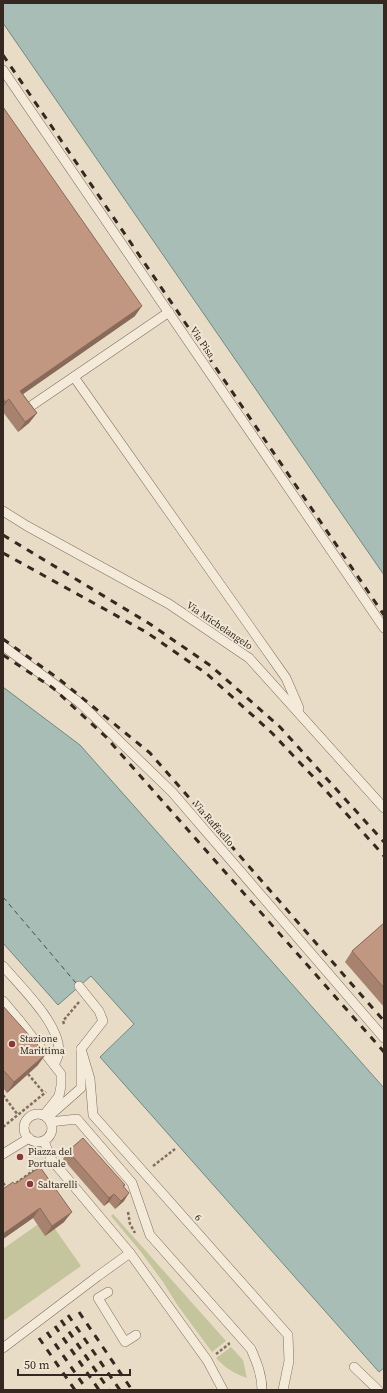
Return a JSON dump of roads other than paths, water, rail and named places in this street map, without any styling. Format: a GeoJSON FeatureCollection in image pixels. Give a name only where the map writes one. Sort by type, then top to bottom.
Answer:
{"type":"FeatureCollection","features":[{"type":"Feature","properties":{"kind":"lane","name":"Via Pisa"},"geometry":{"type":"LineString","coordinates":[[3,70],[384,628]]}},
{"type":"Feature","properties":{"kind":"lane"},"geometry":{"type":"LineString","coordinates":[[31,406],[169,312]]}},
{"type":"Feature","properties":{"kind":"lane"},"geometry":{"type":"LineString","coordinates":[[74,377],[286,678],[302,715]]}},
{"type":"Feature","properties":{"kind":"lane","name":"Via Michelangelo"},"geometry":{"type":"LineString","coordinates":[[3,511],[27,526],[169,604],[249,658],[302,715],[384,808]]}},
{"type":"Feature","properties":{"kind":"lane","name":"Via Raffaello"},"geometry":{"type":"LineString","coordinates":[[3,646],[80,703],[172,792],[384,1038]]}},
{"type":"Feature","properties":{"kind":"lane"},"geometry":{"type":"LineString","coordinates":[[3,966],[41,1011],[55,1034],[59,1052],[54,1065]]}},
{"type":"Feature","properties":{"kind":"lane"},"geometry":{"type":"LineString","coordinates":[[47,1118],[81,1088],[81,1049],[103,1021],[99,1011],[79,986]]}},
{"type":"Feature","properties":{"kind":"lane"},"geometry":{"type":"LineString","coordinates":[[3,1000],[61,1074],[59,1096],[47,1118]]}},
{"type":"Feature","properties":{"kind":"lane","name":"6"},"geometry":{"type":"LineString","coordinates":[[81,1049],[90,1079],[93,1115],[288,1335],[289,1361],[283,1390]]}},
{"type":"Feature","properties":{"kind":"lane"},"geometry":{"type":"LineString","coordinates":[[47,1118],[52,1127],[49,1138],[39,1142],[33,1141],[29,1138],[26,1134],[25,1128],[29,1118],[33,1116],[77,1119],[132,1183],[150,1235],[251,1349],[262,1379],[262,1390]]}},
{"type":"Feature","properties":{"kind":"lane"},"geometry":{"type":"LineString","coordinates":[[3,1154],[29,1138]]}},
{"type":"Feature","properties":{"kind":"lane"},"geometry":{"type":"LineString","coordinates":[[44,1141],[52,1159],[130,1254],[207,1360],[223,1390]]}},
{"type":"Feature","properties":{"kind":"lane"},"geometry":{"type":"LineString","coordinates":[[3,1348],[98,1276],[130,1254]]}},
{"type":"Feature","properties":{"kind":"lane"},"geometry":{"type":"LineString","coordinates":[[108,1292],[98,1298],[125,1342],[136,1335]]}},
{"type":"Feature","properties":{"kind":"lane"},"geometry":{"type":"LineString","coordinates":[[354,1367],[378,1390]]}},
{"type":"Feature","properties":{"kind":"water"},"geometry":{"type":"Polygon","coordinates":[[[3,3],[384,3],[384,575],[3,23],[3,3]]]}},
{"type":"Feature","properties":{"kind":"water"},"geometry":{"type":"Polygon","coordinates":[[[3,687],[80,745],[384,1088],[384,1368],[379,1372],[100,1057],[134,1024],[91,976],[58,1005],[3,943],[3,687]]]}},
{"type":"Feature","properties":{"kind":"railway"},"geometry":{"type":"LineString","coordinates":[[3,55],[384,615]]}},
{"type":"Feature","properties":{"kind":"railway"},"geometry":{"type":"LineString","coordinates":[[3,535],[150,624],[211,666],[280,727],[384,842]]}},
{"type":"Feature","properties":{"kind":"railway"},"geometry":{"type":"LineString","coordinates":[[3,553],[146,632],[207,674],[272,733],[384,856]]}},
{"type":"Feature","properties":{"kind":"railway"},"geometry":{"type":"LineString","coordinates":[[3,639],[59,679],[150,753],[384,1021]]}},
{"type":"Feature","properties":{"kind":"railway"},"geometry":{"type":"LineString","coordinates":[[3,655],[53,688],[106,737],[384,1052]]}},
{"type":"Feature","properties":{"kind":"railway"},"geometry":{"type":"LineString","coordinates":[[79,1312],[132,1390]]}},
{"type":"Feature","properties":{"kind":"railway"},"geometry":{"type":"LineString","coordinates":[[68,1315],[120,1390]]}},
{"type":"Feature","properties":{"kind":"railway"},"geometry":{"type":"LineString","coordinates":[[61,1320],[109,1390]]}},
{"type":"Feature","properties":{"kind":"railway"},"geometry":{"type":"LineString","coordinates":[[55,1326],[99,1390]]}},
{"type":"Feature","properties":{"kind":"railway"},"geometry":{"type":"LineString","coordinates":[[47,1332],[87,1390]]}},
{"type":"Feature","properties":{"kind":"railway"},"geometry":{"type":"LineString","coordinates":[[39,1338],[75,1390]]}},
{"type":"Feature","properties":{"kind":"place","name":"Stazione Marittima"},"geometry":{"type":"Point","coordinates":[12,1044]}},
{"type":"Feature","properties":{"kind":"place","name":"Piazza del Portuale"},"geometry":{"type":"Point","coordinates":[20,1157]}},
{"type":"Feature","properties":{"kind":"place","name":"Saltarelli"},"geometry":{"type":"Point","coordinates":[30,1184]}}]}
